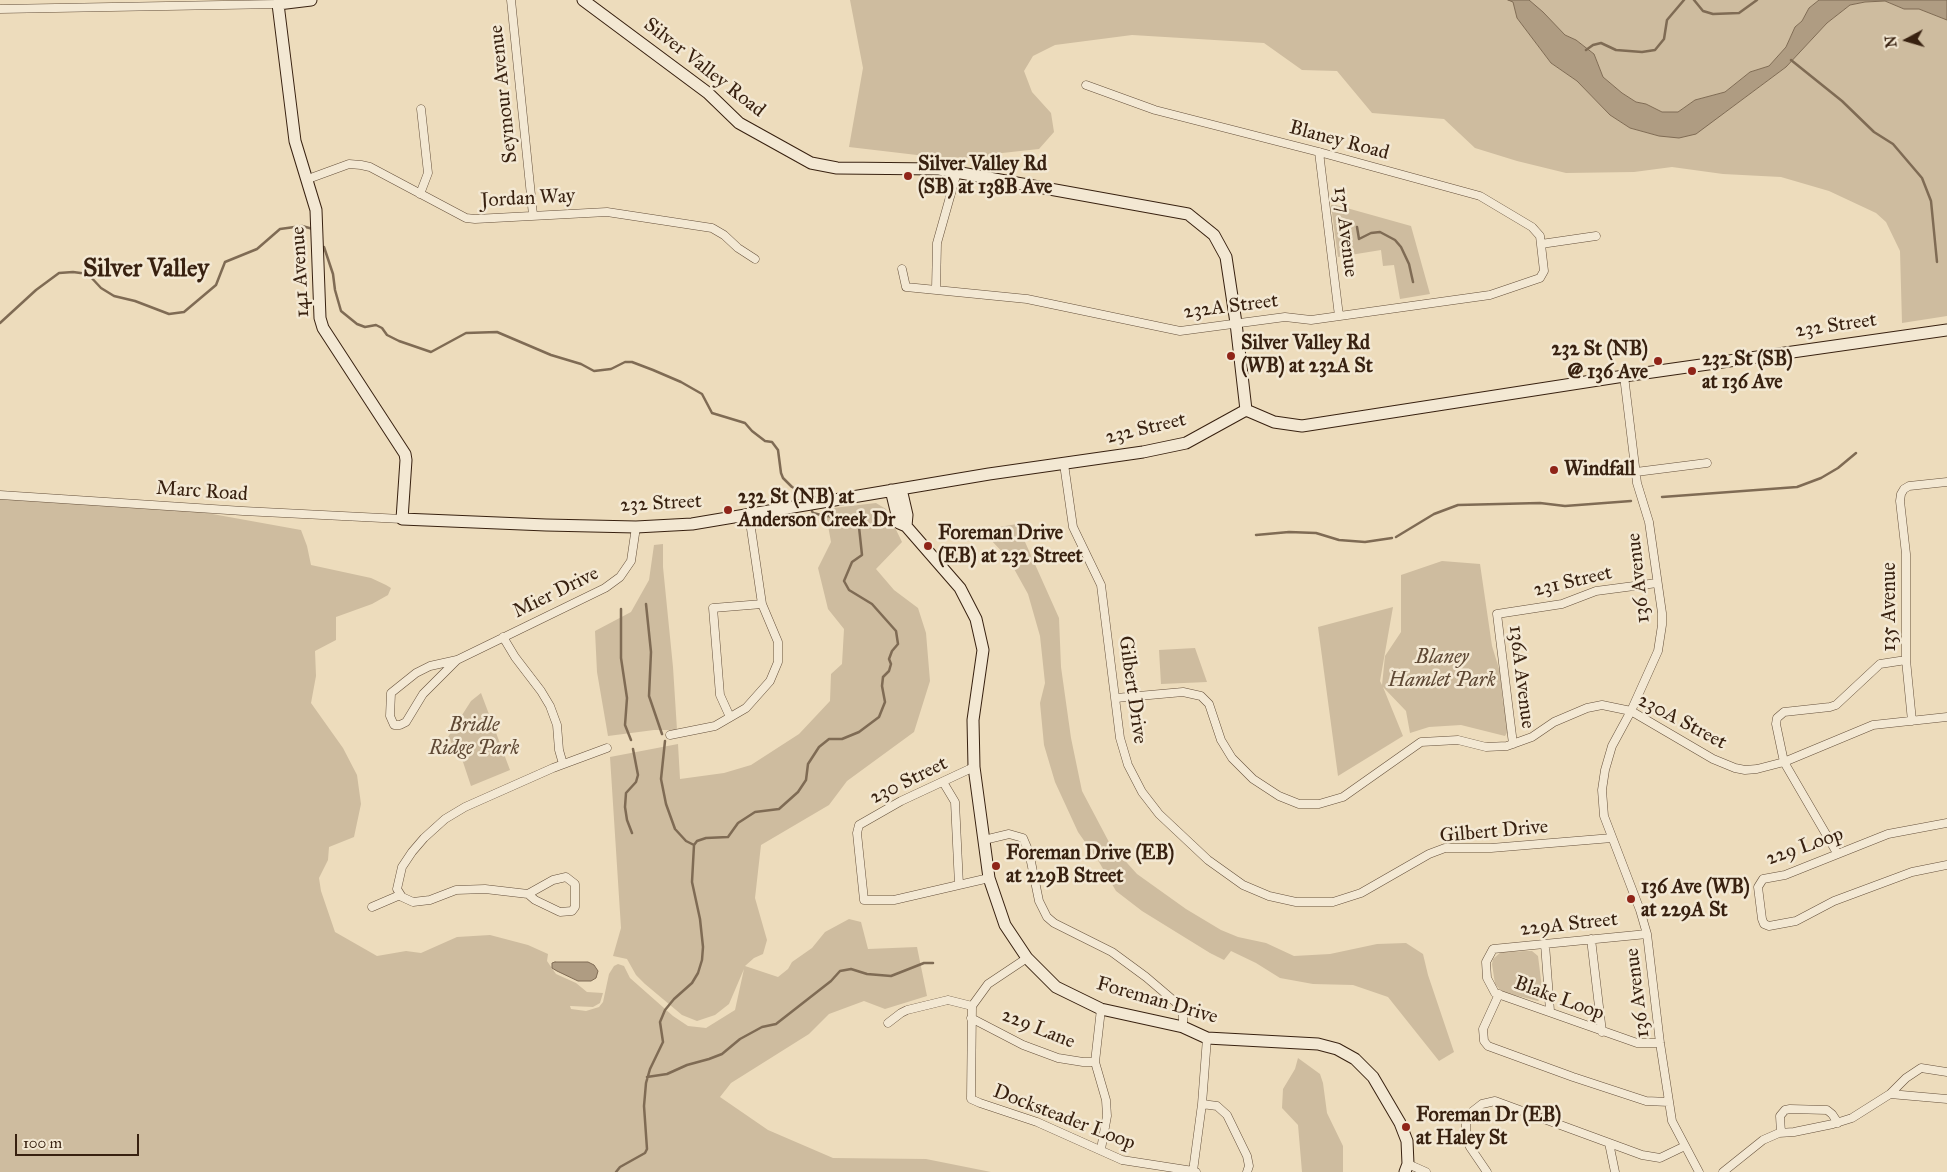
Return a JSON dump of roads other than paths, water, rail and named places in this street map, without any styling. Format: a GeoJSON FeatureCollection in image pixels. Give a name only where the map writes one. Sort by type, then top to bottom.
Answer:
{"type":"FeatureCollection","features":[{"type":"Feature","properties":{"kind":"street"},"geometry":{"type":"LineString","coordinates":[[0,8],[278,4],[311,0]]}},
{"type":"Feature","properties":{"kind":"street","name":"Seymour Avenue"},"geometry":{"type":"LineString","coordinates":[[511,0],[533,214]]}},
{"type":"Feature","properties":{"kind":"street","name":"Silver Valley Road"},"geometry":{"type":"LineString","coordinates":[[583,0],[708,94],[739,123],[811,163],[837,168],[939,168],[1188,214],[1214,235],[1226,257],[1246,410]]}},
{"type":"Feature","properties":{"kind":"street","name":"141 Avenue"},"geometry":{"type":"LineString","coordinates":[[278,4],[292,126],[299,155],[308,179],[317,218],[320,318],[323,328],[404,454],[406,460],[402,519]]}},
{"type":"Feature","properties":{"kind":"street","name":"Blaney Road"},"geometry":{"type":"LineString","coordinates":[[1086,85],[1155,110],[1480,196],[1532,228],[1540,236],[1544,271]]}},
{"type":"Feature","properties":{"kind":"street"},"geometry":{"type":"LineString","coordinates":[[420,194],[428,173],[421,109]]}},
{"type":"Feature","properties":{"kind":"street","name":"137 Avenue"},"geometry":{"type":"LineString","coordinates":[[1319,152],[1339,316]]}},
{"type":"Feature","properties":{"kind":"street","name":"Jordan Way"},"geometry":{"type":"LineString","coordinates":[[308,179],[349,164],[360,164],[370,167],[466,218],[607,212],[704,226],[719,232],[755,259]]}},
{"type":"Feature","properties":{"kind":"street"},"geometry":{"type":"LineString","coordinates":[[936,289],[937,243],[957,172]]}},
{"type":"Feature","properties":{"kind":"street"},"geometry":{"type":"LineString","coordinates":[[1541,244],[1596,236]]}},
{"type":"Feature","properties":{"kind":"street","name":"232A Street"},"geometry":{"type":"LineString","coordinates":[[902,269],[906,287],[1027,299],[1180,331],[1285,317],[1308,320],[1490,295],[1540,278],[1544,271]]}},
{"type":"Feature","properties":{"kind":"street","name":"232 Street"},"geometry":{"type":"LineString","coordinates":[[402,519],[546,525],[676,526],[896,489],[1143,452],[1186,443],[1246,410],[1274,422],[1302,426],[1624,376],[1947,330]]}},
{"type":"Feature","properties":{"kind":"street","name":"136 Avenue"},"geometry":{"type":"LineString","coordinates":[[1624,376],[1636,472],[1649,522],[1662,613],[1658,651],[1632,711],[1612,746],[1602,790],[1604,816],[1640,910],[1647,934],[1660,1043],[1672,1120],[1699,1172]]}},
{"type":"Feature","properties":{"kind":"street"},"geometry":{"type":"LineString","coordinates":[[1636,472],[1707,463]]}},
{"type":"Feature","properties":{"kind":"street","name":"Gilbert Drive"},"geometry":{"type":"LineString","coordinates":[[1064,464],[1073,527],[1102,585],[1120,738],[1128,765],[1142,792],[1160,814],[1208,860],[1244,885],[1270,896],[1296,902],[1333,902],[1360,893],[1429,854],[1445,848],[1491,848],[1612,838]]}},
{"type":"Feature","properties":{"kind":"street","name":"135 Avenue"},"geometry":{"type":"LineString","coordinates":[[1912,720],[1906,660],[1906,554],[1900,501],[1901,494],[1909,486],[1947,482]]}},
{"type":"Feature","properties":{"kind":"street","name":"Foreman Drive"},"geometry":{"type":"LineString","coordinates":[[896,489],[900,523],[906,526],[960,588],[976,619],[982,650],[973,720],[974,767],[989,878],[1005,926],[1027,958],[1056,987],[1101,1009],[1183,1028],[1207,1038],[1318,1044],[1337,1049],[1356,1059],[1372,1077],[1400,1122],[1407,1141],[1406,1168]]}},
{"type":"Feature","properties":{"kind":"street","name":"Marc Road"},"geometry":{"type":"LineString","coordinates":[[0,495],[242,511],[402,519]]}},
{"type":"Feature","properties":{"kind":"street"},"geometry":{"type":"LineString","coordinates":[[670,735],[714,726],[746,708],[770,681],[778,662],[778,642],[762,604],[750,515]]}},
{"type":"Feature","properties":{"kind":"street","name":"Mier Drive"},"geometry":{"type":"LineString","coordinates":[[457,660],[423,694],[406,722],[394,725],[390,716],[390,696],[393,691],[422,670],[457,660],[605,588],[620,577],[631,561],[636,527]]}},
{"type":"Feature","properties":{"kind":"street","name":"231 Street"},"geometry":{"type":"LineString","coordinates":[[1497,614],[1562,604],[1596,591],[1657,582]]}},
{"type":"Feature","properties":{"kind":"street"},"geometry":{"type":"LineString","coordinates":[[730,717],[720,695],[713,608],[762,604]]}},
{"type":"Feature","properties":{"kind":"street","name":"136A Avenue"},"geometry":{"type":"LineString","coordinates":[[1497,614],[1513,744]]}},
{"type":"Feature","properties":{"kind":"street"},"geometry":{"type":"LineString","coordinates":[[503,637],[515,657],[541,690],[550,706],[557,725],[559,750],[563,764]]}},
{"type":"Feature","properties":{"kind":"street"},"geometry":{"type":"LineString","coordinates":[[1837,853],[1784,762],[1776,724],[1777,718],[1784,712],[1836,705],[1880,664],[1906,660]]}},
{"type":"Feature","properties":{"kind":"street","name":"230A Street"},"geometry":{"type":"LineString","coordinates":[[1116,698],[1183,692],[1201,696],[1209,704],[1220,740],[1232,758],[1253,779],[1278,796],[1299,804],[1319,804],[1342,797],[1421,742],[1458,740],[1486,747],[1508,746],[1532,737],[1554,722],[1587,708],[1602,706],[1632,711],[1713,759],[1735,768],[1757,769],[1784,762],[1873,725],[1947,717]]}},
{"type":"Feature","properties":{"kind":"street"},"geometry":{"type":"LineString","coordinates":[[528,894],[553,880],[566,877],[575,884],[575,907],[572,911],[560,912],[528,894],[500,890],[471,889],[456,890],[418,902],[407,900],[400,895],[397,889],[402,867],[424,838],[444,819],[465,807],[563,764],[607,748]]}},
{"type":"Feature","properties":{"kind":"street","name":"230 Street"},"geometry":{"type":"LineString","coordinates":[[960,885],[894,900],[864,900],[857,833],[859,825],[901,801],[974,767]]}},
{"type":"Feature","properties":{"kind":"street"},"geometry":{"type":"LineString","coordinates":[[943,782],[955,802],[960,885],[989,878]]}},
{"type":"Feature","properties":{"kind":"street","name":"229 Loop"},"geometry":{"type":"LineString","coordinates":[[1947,823],[1888,834],[1784,875],[1763,879],[1758,887],[1764,924],[1769,926],[1796,921],[1834,901],[1912,872],[1947,865]]}},
{"type":"Feature","properties":{"kind":"street"},"geometry":{"type":"LineString","coordinates":[[984,840],[1008,834],[1023,838],[1030,852],[1039,900],[1047,917],[1054,923],[1112,952],[1146,976],[1180,1006],[1183,1016],[1183,1028]]}},
{"type":"Feature","properties":{"kind":"street"},"geometry":{"type":"LineString","coordinates":[[372,907],[400,895]]}},
{"type":"Feature","properties":{"kind":"street","name":"229A Street"},"geometry":{"type":"LineString","coordinates":[[1493,949],[1647,934]]}},
{"type":"Feature","properties":{"kind":"street"},"geometry":{"type":"LineString","coordinates":[[1591,939],[1602,1032]]}},
{"type":"Feature","properties":{"kind":"street"},"geometry":{"type":"LineString","coordinates":[[1545,944],[1550,1011]]}},
{"type":"Feature","properties":{"kind":"street","name":"Blake Loop"},"geometry":{"type":"LineString","coordinates":[[1493,949],[1486,962],[1487,978],[1495,993],[1637,1043],[1660,1043]]}},
{"type":"Feature","properties":{"kind":"street"},"geometry":{"type":"LineString","coordinates":[[888,1023],[907,1010],[948,1000],[972,1006],[988,984],[1027,958]]}},
{"type":"Feature","properties":{"kind":"street"},"geometry":{"type":"LineString","coordinates":[[1499,994],[1483,1029],[1484,1041],[1488,1046],[1646,1101],[1669,1102]]}},
{"type":"Feature","properties":{"kind":"street","name":"Docksteader Loop"},"geometry":{"type":"LineString","coordinates":[[972,1006],[971,1099],[1037,1122],[1101,1149],[1109,1156],[1122,1160],[1194,1172]]}},
{"type":"Feature","properties":{"kind":"street"},"geometry":{"type":"LineString","coordinates":[[1101,1009],[1095,1062],[1106,1100],[1107,1116],[1101,1149]]}},
{"type":"Feature","properties":{"kind":"street","name":"229 Lane"},"geometry":{"type":"LineString","coordinates":[[971,1018],[1023,1045],[1058,1058],[1095,1062]]}},
{"type":"Feature","properties":{"kind":"street"},"geometry":{"type":"LineString","coordinates":[[1194,1172],[1207,1038]]}},
{"type":"Feature","properties":{"kind":"street"},"geometry":{"type":"LineString","coordinates":[[1723,1172],[1763,1140],[1782,1133],[1838,1123],[1852,1118],[1890,1094],[1906,1078],[1920,1068],[1947,1072]]}},
{"type":"Feature","properties":{"kind":"street"},"geometry":{"type":"LineString","coordinates":[[1890,1094],[1947,1099]]}},
{"type":"Feature","properties":{"kind":"street"},"geometry":{"type":"LineString","coordinates":[[1487,1172],[1470,1147],[1466,1135],[1466,1123],[1473,1111],[1482,1104],[1495,1101],[1642,1156],[1660,1158],[1685,1146]]}},
{"type":"Feature","properties":{"kind":"street"},"geometry":{"type":"LineString","coordinates":[[1202,1104],[1217,1106],[1227,1116],[1247,1156],[1247,1172]]}},
{"type":"Feature","properties":{"kind":"street"},"geometry":{"type":"LineString","coordinates":[[1782,1133],[1780,1116],[1785,1110],[1790,1109],[1827,1110],[1838,1123]]}},
{"type":"Feature","properties":{"kind":"street"},"geometry":{"type":"LineString","coordinates":[[1609,1143],[1614,1172]]}},
{"type":"Feature","properties":{"kind":"street"},"geometry":{"type":"LineString","coordinates":[[1406,1168],[1426,1172]]}},
{"type":"Feature","properties":{"kind":"waterway"},"geometry":{"type":"LineString","coordinates":[[1586,50],[1593,45],[1601,43],[1616,50],[1642,52],[1655,50],[1664,39],[1667,20],[1684,0]]}},
{"type":"Feature","properties":{"kind":"waterway"},"geometry":{"type":"LineString","coordinates":[[1694,0],[1703,11],[1713,14],[1739,13],[1757,0]]}},
{"type":"Feature","properties":{"kind":"waterway"},"geometry":{"type":"LineString","coordinates":[[1791,60],[1842,101],[1874,132],[1893,144],[1922,178],[1931,201],[1937,262]]}},
{"type":"Feature","properties":{"kind":"waterway"},"geometry":{"type":"LineString","coordinates":[[0,323],[36,290],[59,273],[73,272],[88,274],[101,288],[114,296],[135,301],[169,314],[184,312],[216,285],[225,262],[257,249],[280,229],[302,226],[313,229]]}},
{"type":"Feature","properties":{"kind":"waterway"},"geometry":{"type":"LineString","coordinates":[[1357,227],[1359,239],[1371,233],[1380,232],[1395,240],[1401,247],[1409,264],[1413,282]]}},
{"type":"Feature","properties":{"kind":"waterway"},"geometry":{"type":"LineString","coordinates":[[324,247],[333,274],[341,311],[357,324],[365,327],[376,325],[382,328],[387,335],[399,341],[431,352],[466,333],[497,332],[551,355],[581,364],[594,371],[611,369],[625,362],[632,362],[653,370],[681,382],[702,394],[712,413],[745,423],[765,441],[772,442],[778,450],[783,478],[792,487],[806,496]]}},
{"type":"Feature","properties":{"kind":"waterway"},"geometry":{"type":"LineString","coordinates":[[1662,497],[1797,487],[1821,478],[1838,468],[1856,453]]}},
{"type":"Feature","properties":{"kind":"waterway"},"geometry":{"type":"LineString","coordinates":[[1396,537],[1434,514],[1458,505],[1540,503],[1565,506],[1631,501]]}},
{"type":"Feature","properties":{"kind":"waterway"},"geometry":{"type":"LineString","coordinates":[[616,1172],[620,1167],[645,1153],[647,1149],[644,1106],[646,1083],[650,1069],[663,1042],[660,1022],[665,1010],[674,999],[692,983],[698,973],[702,960],[703,947],[700,919],[692,882],[694,845],[697,841],[706,838],[728,837],[738,823],[755,812],[779,809],[798,792],[806,780],[808,764],[819,747],[829,739],[842,739],[859,732],[879,717],[885,702],[882,686],[883,677],[889,671],[891,664],[889,659],[892,651],[898,644],[896,631],[872,604],[849,590],[844,581],[852,562],[862,555],[859,527],[846,519],[821,515],[812,511]]}},
{"type":"Feature","properties":{"kind":"waterway"},"geometry":{"type":"LineString","coordinates":[[1256,535],[1289,532],[1316,533],[1339,540],[1365,542],[1392,538]]}},
{"type":"Feature","properties":{"kind":"waterway"},"geometry":{"type":"LineString","coordinates":[[646,604],[651,652],[649,696],[662,734]]}},
{"type":"Feature","properties":{"kind":"waterway"},"geometry":{"type":"LineString","coordinates":[[621,609],[621,658],[627,698],[625,725],[631,740]]}},
{"type":"Feature","properties":{"kind":"waterway"},"geometry":{"type":"LineString","coordinates":[[665,741],[661,779],[666,804],[675,829],[686,841],[694,845]]}},
{"type":"Feature","properties":{"kind":"waterway"},"geometry":{"type":"LineString","coordinates":[[632,833],[625,807],[626,793],[636,782],[638,775],[633,749]]}},
{"type":"Feature","properties":{"kind":"waterway"},"geometry":{"type":"LineString","coordinates":[[647,1077],[667,1074],[687,1065],[722,1054],[740,1039],[762,1027],[776,1024],[831,981],[840,971],[851,969],[867,974],[891,976],[924,963],[933,963]]}},
{"type":"Feature","properties":{"kind":"place","name":"Silver Valley Rd (SB) at 138B Ave"},"geometry":{"type":"Point","coordinates":[908,176]}},
{"type":"Feature","properties":{"kind":"place","name":"Silver Valley Rd (WB) at 232A St"},"geometry":{"type":"Point","coordinates":[1231,356]}},
{"type":"Feature","properties":{"kind":"place","name":"232 St (NB) @ 136 Ave"},"geometry":{"type":"Point","coordinates":[1658,361]}},
{"type":"Feature","properties":{"kind":"place","name":"232 St (SB) at 136 Ave"},"geometry":{"type":"Point","coordinates":[1692,371]}},
{"type":"Feature","properties":{"kind":"place","name":"Windfall"},"geometry":{"type":"Point","coordinates":[1554,470]}},
{"type":"Feature","properties":{"kind":"place","name":"232 St (NB) at Anderson Creek Dr"},"geometry":{"type":"Point","coordinates":[728,510]}},
{"type":"Feature","properties":{"kind":"place","name":"Foreman Drive (EB) at 232 Street"},"geometry":{"type":"Point","coordinates":[928,546]}},
{"type":"Feature","properties":{"kind":"place","name":"Foreman Drive (EB) at 229B Street"},"geometry":{"type":"Point","coordinates":[996,866]}},
{"type":"Feature","properties":{"kind":"place","name":"136 Ave (WB) at 229A St"},"geometry":{"type":"Point","coordinates":[1631,899]}},
{"type":"Feature","properties":{"kind":"place","name":"Foreman Dr (EB) at Haley St"},"geometry":{"type":"Point","coordinates":[1406,1127]}},
{"type":"Feature","properties":{"kind":"district","name":"Silver Valley"},"geometry":{"type":"Point","coordinates":[146,270]}},
{"type":"Feature","properties":{"kind":"park label","name":"Blaney Hamlet Park"},"geometry":{"type":"Point","coordinates":[1442,670]}},
{"type":"Feature","properties":{"kind":"park label","name":"Bridle Ridge Park"},"geometry":{"type":"Point","coordinates":[474,738]}}]}
